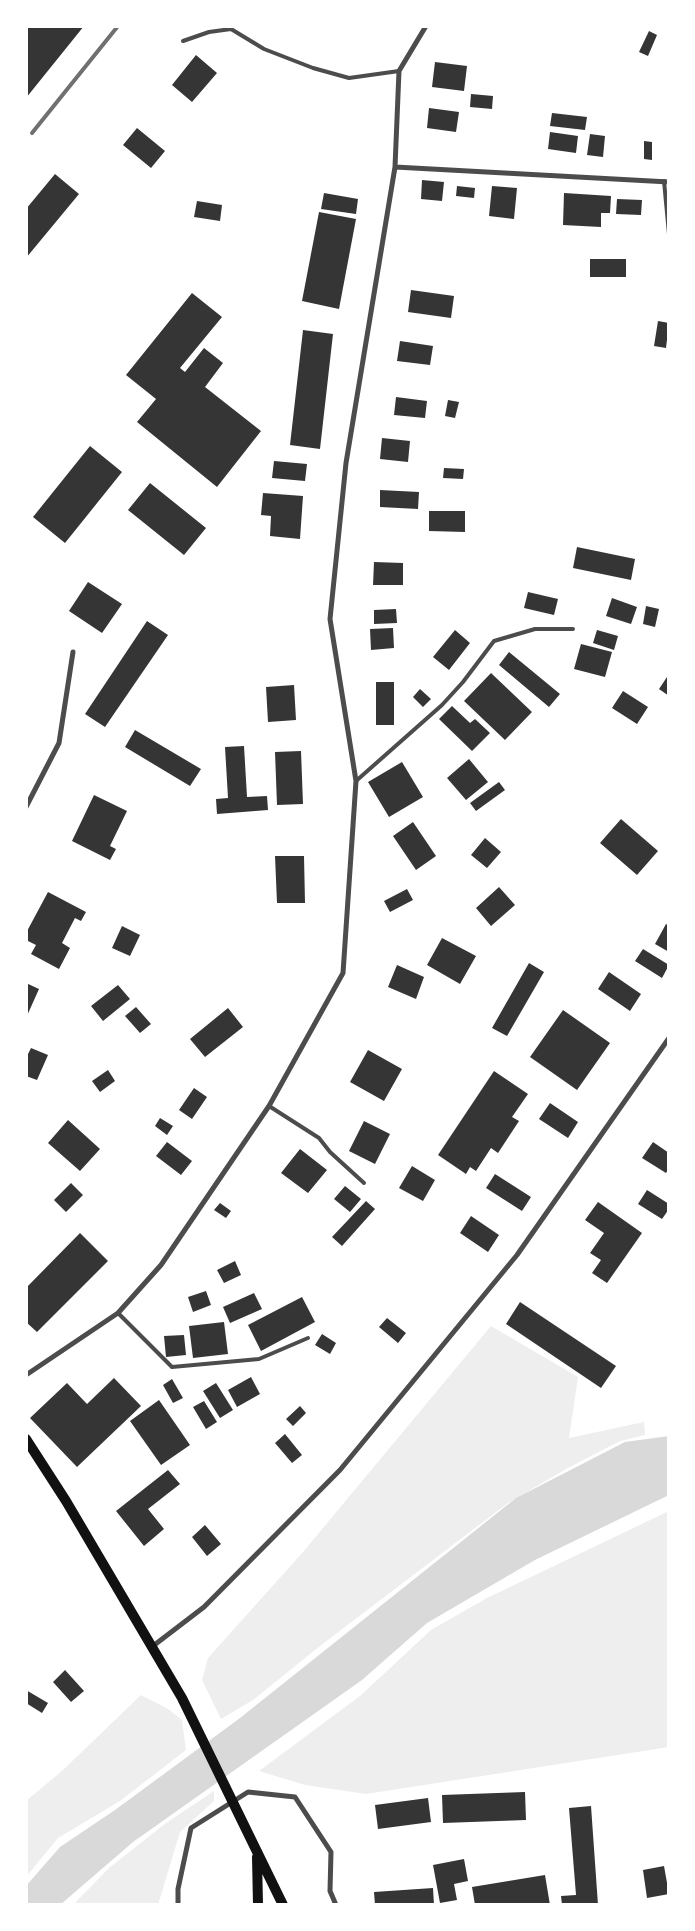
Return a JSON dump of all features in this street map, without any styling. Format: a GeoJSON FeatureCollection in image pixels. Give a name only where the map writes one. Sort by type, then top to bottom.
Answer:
{"type":"FeatureCollection","features":[{"type":"Feature","properties":{"kind":"main road"},"geometry":{"type":"LineString","coordinates":[[26,1439],[66,1501],[182,1698],[283,1905]]}},
{"type":"Feature","properties":{"kind":"main road"},"geometry":{"type":"LineString","coordinates":[[257,1854],[258,1905]]}},
{"type":"Feature","properties":{"kind":"street"},"geometry":{"type":"LineString","coordinates":[[26,1375],[118,1313],[161,1265],[269,1106],[342,973],[356,782],[330,619],[346,463],[395,167],[399,71],[426,26]]}},
{"type":"Feature","properties":{"kind":"street"},"geometry":{"type":"LineString","coordinates":[[395,167],[666,182]]}},
{"type":"Feature","properties":{"kind":"street"},"geometry":{"type":"LineString","coordinates":[[26,807],[58,743],[73,652]]}},
{"type":"Feature","properties":{"kind":"street"},"geometry":{"type":"LineString","coordinates":[[153,1646],[204,1607],[340,1470],[517,1255],[669,1038]]}},
{"type":"Feature","properties":{"kind":"street"},"geometry":{"type":"LineString","coordinates":[[178,1905],[178,1889],[191,1828],[248,1792],[295,1797],[331,1852],[330,1891],[336,1905]]}},
{"type":"Feature","properties":{"kind":"lane"},"geometry":{"type":"LineString","coordinates":[[184,41],[210,32],[231,29],[264,49],[313,68],[349,78],[399,71]]}},
{"type":"Feature","properties":{"kind":"lane"},"geometry":{"type":"LineString","coordinates":[[666,182],[669,234]]}},
{"type":"Feature","properties":{"kind":"lane"},"geometry":{"type":"LineString","coordinates":[[356,782],[442,705],[463,682],[494,641],[535,629],[574,629]]}},
{"type":"Feature","properties":{"kind":"lane"},"geometry":{"type":"LineString","coordinates":[[269,1106],[319,1138],[330,1152],[364,1183]]}},
{"type":"Feature","properties":{"kind":"lane"},"geometry":{"type":"LineString","coordinates":[[118,1313],[172,1367],[259,1358],[308,1338]]}},
{"type":"Feature","properties":{"kind":"shaded area"},"geometry":{"type":"Polygon","coordinates":[[[491,1326],[578,1377],[569,1438],[644,1422],[645,1435],[620,1441],[566,1469],[508,1503],[320,1646],[253,1700],[221,1719],[202,1680],[208,1658],[303,1552],[491,1326]]]}},
{"type":"Feature","properties":{"kind":"shaded area"},"geometry":{"type":"Polygon","coordinates":[[[669,1436],[669,1495],[535,1560],[427,1623],[362,1680],[133,1842],[60,1905],[26,1905],[26,1886],[60,1847],[115,1810],[240,1718],[516,1498],[625,1442],[669,1436]]]}},
{"type":"Feature","properties":{"kind":"shaded area"},"geometry":{"type":"Polygon","coordinates":[[[669,1511],[669,1747],[366,1794],[305,1785],[259,1771],[360,1696],[431,1630],[487,1598],[669,1511]]]}},
{"type":"Feature","properties":{"kind":"shaded area"},"geometry":{"type":"Polygon","coordinates":[[[141,1695],[168,1709],[182,1720],[186,1750],[120,1801],[58,1838],[26,1877],[26,1801],[63,1770],[141,1695]]]}},
{"type":"Feature","properties":{"kind":"shaded area"},"geometry":{"type":"Polygon","coordinates":[[[214,1791],[214,1801],[180,1832],[158,1905],[73,1905],[109,1868],[166,1823],[214,1791]]]}},
{"type":"Feature","properties":{"kind":"building"},"geometry":{"type":"Polygon","coordinates":[[[26,26],[84,26],[26,98],[26,26]]]}},
{"type":"Feature","properties":{"kind":"building"},"geometry":{"type":"Polygon","coordinates":[[[649,31],[657,35],[648,56],[639,52],[649,31]]]}},
{"type":"Feature","properties":{"kind":"building"},"geometry":{"type":"Polygon","coordinates":[[[196,55],[217,73],[192,102],[172,85],[196,55]]]}},
{"type":"Feature","properties":{"kind":"building"},"geometry":{"type":"Polygon","coordinates":[[[435,62],[467,66],[464,91],[432,87],[435,62]]]}},
{"type":"Feature","properties":{"kind":"building"},"geometry":{"type":"Polygon","coordinates":[[[471,94],[493,96],[492,109],[470,107],[471,94]]]}},
{"type":"Feature","properties":{"kind":"building"},"geometry":{"type":"Polygon","coordinates":[[[429,108],[459,112],[456,132],[427,128],[429,108]]]}},
{"type":"Feature","properties":{"kind":"building"},"geometry":{"type":"Polygon","coordinates":[[[552,113],[587,117],[585,130],[550,126],[552,113]]]}},
{"type":"Feature","properties":{"kind":"building"},"geometry":{"type":"Polygon","coordinates":[[[137,128],[165,151],[151,168],[123,145],[137,128]]]}},
{"type":"Feature","properties":{"kind":"building"},"geometry":{"type":"Polygon","coordinates":[[[550,132],[578,136],[576,153],[548,149],[550,132]]]}},
{"type":"Feature","properties":{"kind":"building"},"geometry":{"type":"Polygon","coordinates":[[[590,134],[605,136],[603,157],[587,155],[590,134]]]}},
{"type":"Feature","properties":{"kind":"building"},"geometry":{"type":"Polygon","coordinates":[[[644,141],[652,142],[652,160],[644,159],[644,141]]]}},
{"type":"Feature","properties":{"kind":"building"},"geometry":{"type":"Polygon","coordinates":[[[55,174],[79,194],[26,258],[26,209],[55,174]]]}},
{"type":"Feature","properties":{"kind":"building"},"geometry":{"type":"Polygon","coordinates":[[[422,180],[444,182],[442,201],[421,199],[422,180]]]}},
{"type":"Feature","properties":{"kind":"building"},"geometry":{"type":"Polygon","coordinates":[[[457,186],[475,188],[474,198],[456,196],[457,186]]]}},
{"type":"Feature","properties":{"kind":"building"},"geometry":{"type":"Polygon","coordinates":[[[492,186],[517,188],[514,219],[489,216],[492,186]]]}},
{"type":"Feature","properties":{"kind":"building"},"geometry":{"type":"Polygon","coordinates":[[[324,193],[358,199],[356,214],[321,209],[324,193]]]}},
{"type":"Feature","properties":{"kind":"building"},"geometry":{"type":"Polygon","coordinates":[[[564,193],[611,196],[610,213],[601,213],[601,227],[563,225],[564,193]]]}},
{"type":"Feature","properties":{"kind":"building"},"geometry":{"type":"Polygon","coordinates":[[[617,199],[642,200],[641,215],[616,214],[617,199]]]}},
{"type":"Feature","properties":{"kind":"building"},"geometry":{"type":"Polygon","coordinates":[[[197,201],[222,205],[220,221],[194,217],[197,201]]]}},
{"type":"Feature","properties":{"kind":"building"},"geometry":{"type":"Polygon","coordinates":[[[319,212],[356,219],[339,309],[302,301],[319,212]]]}},
{"type":"Feature","properties":{"kind":"building"},"geometry":{"type":"Polygon","coordinates":[[[590,259],[626,259],[626,277],[590,277],[590,259]]]}},
{"type":"Feature","properties":{"kind":"building"},"geometry":{"type":"Polygon","coordinates":[[[411,290],[454,296],[451,318],[408,312],[411,290]]]}},
{"type":"Feature","properties":{"kind":"building"},"geometry":{"type":"Polygon","coordinates":[[[192,293],[222,317],[180,368],[185,372],[204,348],[223,363],[205,387],[261,431],[217,487],[137,422],[156,399],[126,375],[192,293]]]}},
{"type":"Feature","properties":{"kind":"building"},"geometry":{"type":"Polygon","coordinates":[[[658,321],[669,323],[666,348],[654,346],[658,321]]]}},
{"type":"Feature","properties":{"kind":"building"},"geometry":{"type":"Polygon","coordinates":[[[303,330],[333,334],[320,449],[290,445],[303,330]]]}},
{"type":"Feature","properties":{"kind":"building"},"geometry":{"type":"Polygon","coordinates":[[[400,341],[433,346],[430,365],[397,361],[400,341]]]}},
{"type":"Feature","properties":{"kind":"building"},"geometry":{"type":"Polygon","coordinates":[[[396,397],[427,401],[425,418],[394,415],[396,397]]]}},
{"type":"Feature","properties":{"kind":"building"},"geometry":{"type":"Polygon","coordinates":[[[448,400],[459,402],[455,418],[445,416],[448,400]]]}},
{"type":"Feature","properties":{"kind":"building"},"geometry":{"type":"Polygon","coordinates":[[[382,438],[410,441],[408,462],[380,459],[382,438]]]}},
{"type":"Feature","properties":{"kind":"building"},"geometry":{"type":"Polygon","coordinates":[[[90,446],[122,472],[65,543],[33,517],[90,446]]]}},
{"type":"Feature","properties":{"kind":"building"},"geometry":{"type":"Polygon","coordinates":[[[274,461],[307,464],[305,481],[272,478],[274,461]]]}},
{"type":"Feature","properties":{"kind":"building"},"geometry":{"type":"Polygon","coordinates":[[[444,468],[464,469],[463,479],[443,478],[444,468]]]}},
{"type":"Feature","properties":{"kind":"building"},"geometry":{"type":"Polygon","coordinates":[[[150,483],[206,528],[184,555],[128,510],[150,483]]]}},
{"type":"Feature","properties":{"kind":"building"},"geometry":{"type":"Polygon","coordinates":[[[380,490],[419,492],[418,509],[380,507],[380,490]]]}},
{"type":"Feature","properties":{"kind":"building"},"geometry":{"type":"Polygon","coordinates":[[[263,493],[303,496],[300,539],[270,536],[271,516],[261,515],[263,493]]]}},
{"type":"Feature","properties":{"kind":"building"},"geometry":{"type":"Polygon","coordinates":[[[429,511],[465,511],[465,532],[429,531],[429,511]]]}},
{"type":"Feature","properties":{"kind":"building"},"geometry":{"type":"Polygon","coordinates":[[[577,547],[635,559],[631,580],[573,568],[577,547]]]}},
{"type":"Feature","properties":{"kind":"building"},"geometry":{"type":"Polygon","coordinates":[[[374,562],[403,563],[403,585],[373,585],[374,562]]]}},
{"type":"Feature","properties":{"kind":"building"},"geometry":{"type":"Polygon","coordinates":[[[88,582],[122,604],[102,633],[69,611],[88,582]]]}},
{"type":"Feature","properties":{"kind":"building"},"geometry":{"type":"Polygon","coordinates":[[[528,592],[558,599],[554,615],[524,608],[528,592]]]}},
{"type":"Feature","properties":{"kind":"building"},"geometry":{"type":"Polygon","coordinates":[[[612,598],[637,607],[631,624],[606,616],[612,598]]]}},
{"type":"Feature","properties":{"kind":"building"},"geometry":{"type":"Polygon","coordinates":[[[646,606],[659,609],[655,627],[643,624],[646,606]]]}},
{"type":"Feature","properties":{"kind":"building"},"geometry":{"type":"Polygon","coordinates":[[[396,609],[397,623],[374,624],[374,610],[396,609]]]}},
{"type":"Feature","properties":{"kind":"building"},"geometry":{"type":"Polygon","coordinates":[[[147,621],[168,635],[105,727],[85,714],[147,621]]]}},
{"type":"Feature","properties":{"kind":"building"},"geometry":{"type":"Polygon","coordinates":[[[393,628],[394,648],[371,650],[370,629],[393,628]]]}},
{"type":"Feature","properties":{"kind":"building"},"geometry":{"type":"Polygon","coordinates":[[[455,630],[470,643],[449,670],[433,657],[455,630]]]}},
{"type":"Feature","properties":{"kind":"building"},"geometry":{"type":"Polygon","coordinates":[[[597,630],[618,636],[614,650],[593,643],[597,630]]]}},
{"type":"Feature","properties":{"kind":"building"},"geometry":{"type":"Polygon","coordinates":[[[581,644],[612,652],[605,677],[574,669],[581,644]]]}},
{"type":"Feature","properties":{"kind":"building"},"geometry":{"type":"Polygon","coordinates":[[[509,652],[560,694],[549,707],[499,665],[509,652]]]}},
{"type":"Feature","properties":{"kind":"building"},"geometry":{"type":"Polygon","coordinates":[[[491,673],[532,712],[505,740],[464,701],[491,673]]]}},
{"type":"Feature","properties":{"kind":"building"},"geometry":{"type":"Polygon","coordinates":[[[669,674],[669,696],[659,689],[669,674]]]}},
{"type":"Feature","properties":{"kind":"building"},"geometry":{"type":"Polygon","coordinates":[[[376,682],[394,682],[394,725],[376,725],[376,682]]]}},
{"type":"Feature","properties":{"kind":"building"},"geometry":{"type":"Polygon","coordinates":[[[294,685],[296,720],[268,722],[266,687],[294,685]]]}},
{"type":"Feature","properties":{"kind":"building"},"geometry":{"type":"Polygon","coordinates":[[[420,689],[431,699],[423,707],[413,697],[420,689]]]}},
{"type":"Feature","properties":{"kind":"building"},"geometry":{"type":"Polygon","coordinates":[[[623,691],[648,707],[637,724],[612,708],[623,691]]]}},
{"type":"Feature","properties":{"kind":"building"},"geometry":{"type":"Polygon","coordinates":[[[452,706],[470,723],[475,719],[490,733],[472,751],[439,719],[452,706]]]}},
{"type":"Feature","properties":{"kind":"building"},"geometry":{"type":"Polygon","coordinates":[[[135,730],[201,769],[190,786],[125,747],[135,730]]]}},
{"type":"Feature","properties":{"kind":"building"},"geometry":{"type":"Polygon","coordinates":[[[244,746],[247,797],[267,796],[268,810],[217,814],[216,799],[228,798],[225,747],[244,746]]]}},
{"type":"Feature","properties":{"kind":"building"},"geometry":{"type":"Polygon","coordinates":[[[301,751],[303,804],[277,805],[275,752],[301,751]]]}},
{"type":"Feature","properties":{"kind":"building"},"geometry":{"type":"Polygon","coordinates":[[[469,759],[488,782],[466,800],[447,778],[469,759]]]}},
{"type":"Feature","properties":{"kind":"building"},"geometry":{"type":"Polygon","coordinates":[[[402,762],[423,797],[389,817],[368,782],[402,762]]]}},
{"type":"Feature","properties":{"kind":"building"},"geometry":{"type":"Polygon","coordinates":[[[499,782],[505,790],[476,811],[470,803],[499,782]]]}},
{"type":"Feature","properties":{"kind":"building"},"geometry":{"type":"Polygon","coordinates":[[[94,795],[127,811],[110,846],[116,849],[110,860],[72,841],[94,795]]]}},
{"type":"Feature","properties":{"kind":"building"},"geometry":{"type":"Polygon","coordinates":[[[621,819],[658,851],[637,875],[600,843],[621,819]]]}},
{"type":"Feature","properties":{"kind":"building"},"geometry":{"type":"Polygon","coordinates":[[[413,822],[436,856],[416,870],[393,836],[413,822]]]}},
{"type":"Feature","properties":{"kind":"building"},"geometry":{"type":"Polygon","coordinates":[[[485,838],[501,852],[487,868],[471,855],[485,838]]]}},
{"type":"Feature","properties":{"kind":"building"},"geometry":{"type":"Polygon","coordinates":[[[275,856],[304,856],[305,903],[277,903],[275,856]]]}},
{"type":"Feature","properties":{"kind":"building"},"geometry":{"type":"Polygon","coordinates":[[[499,887],[515,905],[491,926],[476,908],[499,887]]]}},
{"type":"Feature","properties":{"kind":"building"},"geometry":{"type":"Polygon","coordinates":[[[407,889],[413,900],[390,912],[384,901],[407,889]]]}},
{"type":"Feature","properties":{"kind":"building"},"geometry":{"type":"Polygon","coordinates":[[[48,892],[86,912],[81,921],[75,918],[62,943],[70,948],[59,969],[31,954],[36,945],[26,940],[26,933],[48,892]]]}},
{"type":"Feature","properties":{"kind":"building"},"geometry":{"type":"Polygon","coordinates":[[[666,924],[669,926],[669,952],[655,944],[666,924]]]}},
{"type":"Feature","properties":{"kind":"building"},"geometry":{"type":"Polygon","coordinates":[[[122,926],[140,935],[130,956],[112,948],[122,926]]]}},
{"type":"Feature","properties":{"kind":"building"},"geometry":{"type":"Polygon","coordinates":[[[442,938],[476,956],[460,984],[427,965],[442,938]]]}},
{"type":"Feature","properties":{"kind":"building"},"geometry":{"type":"Polygon","coordinates":[[[643,949],[669,965],[662,978],[635,961],[643,949]]]}},
{"type":"Feature","properties":{"kind":"building"},"geometry":{"type":"Polygon","coordinates":[[[529,963],[544,972],[507,1036],[492,1028],[529,963]]]}},
{"type":"Feature","properties":{"kind":"building"},"geometry":{"type":"Polygon","coordinates":[[[397,965],[424,977],[416,999],[388,987],[397,965]]]}},
{"type":"Feature","properties":{"kind":"building"},"geometry":{"type":"Polygon","coordinates":[[[609,972],[641,994],[630,1011],[598,989],[609,972]]]}},
{"type":"Feature","properties":{"kind":"building"},"geometry":{"type":"Polygon","coordinates":[[[26,983],[39,989],[26,1018],[26,983]]]}},
{"type":"Feature","properties":{"kind":"building"},"geometry":{"type":"Polygon","coordinates":[[[118,985],[130,999],[103,1021],[91,1006],[118,985]]]}},
{"type":"Feature","properties":{"kind":"building"},"geometry":{"type":"Polygon","coordinates":[[[136,1007],[151,1024],[140,1033],[125,1016],[136,1007]]]}},
{"type":"Feature","properties":{"kind":"building"},"geometry":{"type":"Polygon","coordinates":[[[228,1008],[243,1027],[205,1057],[190,1039],[228,1008]]]}},
{"type":"Feature","properties":{"kind":"building"},"geometry":{"type":"Polygon","coordinates":[[[563,1010],[610,1043],[577,1090],[530,1057],[563,1010]]]}},
{"type":"Feature","properties":{"kind":"building"},"geometry":{"type":"Polygon","coordinates":[[[31,1048],[48,1055],[37,1080],[26,1076],[26,1058],[31,1048]]]}},
{"type":"Feature","properties":{"kind":"building"},"geometry":{"type":"Polygon","coordinates":[[[368,1050],[402,1069],[384,1101],[350,1082],[368,1050]]]}},
{"type":"Feature","properties":{"kind":"building"},"geometry":{"type":"Polygon","coordinates":[[[108,1070],[115,1081],[100,1092],[92,1081],[108,1070]]]}},
{"type":"Feature","properties":{"kind":"building"},"geometry":{"type":"Polygon","coordinates":[[[494,1071],[528,1094],[512,1117],[519,1121],[498,1153],[491,1148],[476,1171],[470,1167],[466,1174],[438,1155],[494,1071]]]}},
{"type":"Feature","properties":{"kind":"building"},"geometry":{"type":"Polygon","coordinates":[[[194,1088],[207,1097],[192,1119],[179,1110],[194,1088]]]}},
{"type":"Feature","properties":{"kind":"building"},"geometry":{"type":"Polygon","coordinates":[[[550,1103],[578,1122],[568,1138],[539,1119],[550,1103]]]}},
{"type":"Feature","properties":{"kind":"building"},"geometry":{"type":"Polygon","coordinates":[[[160,1118],[173,1126],[167,1135],[155,1126],[160,1118]]]}},
{"type":"Feature","properties":{"kind":"building"},"geometry":{"type":"Polygon","coordinates":[[[68,1120],[100,1149],[80,1171],[48,1143],[68,1120]]]}},
{"type":"Feature","properties":{"kind":"building"},"geometry":{"type":"Polygon","coordinates":[[[364,1121],[390,1134],[375,1164],[349,1151],[364,1121]]]}},
{"type":"Feature","properties":{"kind":"building"},"geometry":{"type":"Polygon","coordinates":[[[167,1142],[192,1161],[181,1175],[156,1156],[167,1142]]]}},
{"type":"Feature","properties":{"kind":"building"},"geometry":{"type":"Polygon","coordinates":[[[653,1142],[669,1153],[669,1168],[666,1173],[642,1158],[653,1142]]]}},
{"type":"Feature","properties":{"kind":"building"},"geometry":{"type":"Polygon","coordinates":[[[300,1149],[327,1170],[308,1193],[281,1173],[300,1149]]]}},
{"type":"Feature","properties":{"kind":"building"},"geometry":{"type":"Polygon","coordinates":[[[412,1166],[435,1180],[423,1201],[399,1188],[412,1166]]]}},
{"type":"Feature","properties":{"kind":"building"},"geometry":{"type":"Polygon","coordinates":[[[495,1174],[531,1197],[522,1211],[486,1188],[495,1174]]]}},
{"type":"Feature","properties":{"kind":"building"},"geometry":{"type":"Polygon","coordinates":[[[71,1183],[83,1195],[66,1212],[54,1200],[71,1183]]]}},
{"type":"Feature","properties":{"kind":"building"},"geometry":{"type":"Polygon","coordinates":[[[345,1186],[361,1199],[350,1212],[334,1199],[345,1186]]]}},
{"type":"Feature","properties":{"kind":"building"},"geometry":{"type":"Polygon","coordinates":[[[647,1190],[669,1204],[669,1209],[662,1219],[638,1204],[647,1190]]]}},
{"type":"Feature","properties":{"kind":"building"},"geometry":{"type":"Polygon","coordinates":[[[366,1201],[375,1209],[342,1246],[332,1237],[366,1201]]]}},
{"type":"Feature","properties":{"kind":"building"},"geometry":{"type":"Polygon","coordinates":[[[598,1202],[642,1233],[607,1283],[592,1273],[601,1260],[590,1253],[604,1233],[585,1220],[598,1202]]]}},
{"type":"Feature","properties":{"kind":"building"},"geometry":{"type":"Polygon","coordinates":[[[220,1203],[231,1211],[226,1218],[214,1210],[220,1203]]]}},
{"type":"Feature","properties":{"kind":"building"},"geometry":{"type":"Polygon","coordinates":[[[471,1216],[499,1235],[488,1252],[460,1233],[471,1216]]]}},
{"type":"Feature","properties":{"kind":"building"},"geometry":{"type":"Polygon","coordinates":[[[80,1233],[108,1261],[37,1332],[26,1322],[26,1288],[80,1233]]]}},
{"type":"Feature","properties":{"kind":"building"},"geometry":{"type":"Polygon","coordinates":[[[235,1261],[241,1275],[224,1283],[217,1270],[235,1261]]]}},
{"type":"Feature","properties":{"kind":"building"},"geometry":{"type":"Polygon","coordinates":[[[206,1291],[211,1305],[193,1312],[188,1297],[206,1291]]]}},
{"type":"Feature","properties":{"kind":"building"},"geometry":{"type":"Polygon","coordinates":[[[254,1293],[262,1309],[230,1323],[223,1307],[254,1293]]]}},
{"type":"Feature","properties":{"kind":"building"},"geometry":{"type":"Polygon","coordinates":[[[302,1297],[315,1322],[261,1351],[248,1325],[302,1297]]]}},
{"type":"Feature","properties":{"kind":"building"},"geometry":{"type":"Polygon","coordinates":[[[520,1302],[616,1366],[601,1388],[506,1324],[520,1302]]]}},
{"type":"Feature","properties":{"kind":"building"},"geometry":{"type":"Polygon","coordinates":[[[387,1318],[406,1333],[398,1343],[379,1327],[387,1318]]]}},
{"type":"Feature","properties":{"kind":"building"},"geometry":{"type":"Polygon","coordinates":[[[224,1322],[228,1354],[193,1358],[189,1326],[224,1322]]]}},
{"type":"Feature","properties":{"kind":"building"},"geometry":{"type":"Polygon","coordinates":[[[322,1334],[336,1343],[330,1354],[315,1345],[322,1334]]]}},
{"type":"Feature","properties":{"kind":"building"},"geometry":{"type":"Polygon","coordinates":[[[184,1335],[186,1355],[166,1357],[164,1336],[184,1335]]]}},
{"type":"Feature","properties":{"kind":"building"},"geometry":{"type":"Polygon","coordinates":[[[251,1377],[260,1394],[237,1407],[228,1390],[251,1377]]]}},
{"type":"Feature","properties":{"kind":"building"},"geometry":{"type":"Polygon","coordinates":[[[114,1378],[141,1406],[77,1467],[30,1418],[67,1383],[87,1404],[114,1378]]]}},
{"type":"Feature","properties":{"kind":"building"},"geometry":{"type":"Polygon","coordinates":[[[172,1379],[183,1398],[173,1403],[163,1385],[172,1379]]]}},
{"type":"Feature","properties":{"kind":"building"},"geometry":{"type":"Polygon","coordinates":[[[216,1383],[233,1410],[220,1418],[203,1391],[216,1383]]]}},
{"type":"Feature","properties":{"kind":"building"},"geometry":{"type":"Polygon","coordinates":[[[159,1400],[190,1445],[161,1465],[130,1421],[159,1400]]]}},
{"type":"Feature","properties":{"kind":"building"},"geometry":{"type":"Polygon","coordinates":[[[204,1401],[217,1422],[206,1429],[193,1407],[204,1401]]]}},
{"type":"Feature","properties":{"kind":"building"},"geometry":{"type":"Polygon","coordinates":[[[300,1406],[306,1413],[293,1426],[286,1419],[300,1406]]]}},
{"type":"Feature","properties":{"kind":"building"},"geometry":{"type":"Polygon","coordinates":[[[285,1434],[302,1455],[292,1463],[275,1443],[285,1434]]]}},
{"type":"Feature","properties":{"kind":"building"},"geometry":{"type":"Polygon","coordinates":[[[168,1470],[180,1484],[148,1509],[164,1529],[144,1546],[116,1511],[168,1470]]]}},
{"type":"Feature","properties":{"kind":"building"},"geometry":{"type":"Polygon","coordinates":[[[205,1525],[221,1544],[207,1556],[192,1537],[205,1525]]]}},
{"type":"Feature","properties":{"kind":"building"},"geometry":{"type":"Polygon","coordinates":[[[65,1670],[84,1691],[71,1702],[53,1682],[65,1670]]]}},
{"type":"Feature","properties":{"kind":"building"},"geometry":{"type":"Polygon","coordinates":[[[26,1690],[48,1703],[42,1713],[26,1703],[26,1690]]]}},
{"type":"Feature","properties":{"kind":"building"},"geometry":{"type":"Polygon","coordinates":[[[525,1792],[526,1820],[443,1823],[442,1795],[525,1792]]]}},
{"type":"Feature","properties":{"kind":"building"},"geometry":{"type":"Polygon","coordinates":[[[428,1798],[431,1822],[378,1829],[375,1805],[428,1798]]]}},
{"type":"Feature","properties":{"kind":"building"},"geometry":{"type":"Polygon","coordinates":[[[591,1806],[598,1905],[562,1905],[561,1896],[576,1895],[569,1808],[591,1806]]]}},
{"type":"Feature","properties":{"kind":"building"},"geometry":{"type":"Polygon","coordinates":[[[464,1859],[468,1881],[454,1884],[457,1900],[440,1903],[433,1865],[464,1859]]]}},
{"type":"Feature","properties":{"kind":"building"},"geometry":{"type":"Polygon","coordinates":[[[664,1866],[669,1894],[647,1898],[643,1870],[664,1866]]]}},
{"type":"Feature","properties":{"kind":"building"},"geometry":{"type":"Polygon","coordinates":[[[545,1875],[550,1905],[475,1905],[472,1887],[545,1875]]]}},
{"type":"Feature","properties":{"kind":"building"},"geometry":{"type":"Polygon","coordinates":[[[433,1888],[434,1905],[375,1905],[374,1892],[433,1888]]]}},
{"type":"Feature","properties":{"kind":"railway"},"geometry":{"type":"LineString","coordinates":[[32,133],[118,26]]}}]}
